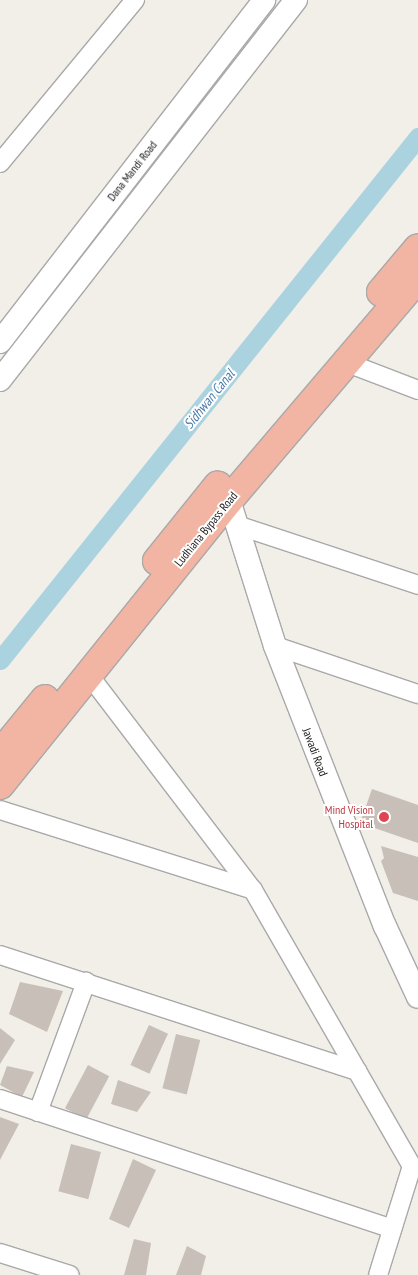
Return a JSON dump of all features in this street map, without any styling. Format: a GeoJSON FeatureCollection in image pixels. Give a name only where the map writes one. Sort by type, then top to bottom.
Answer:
{"type":"FeatureCollection","features":[{"type":"Feature","properties":{"kind":"highway","name":"Ludhiana Bypass Road"},"geometry":{"type":"LineString","coordinates":[[0,754],[232,467],[418,248]]}},
{"type":"Feature","properties":{"kind":"highway","name":"Ludhiana Bypass Road"},"geometry":{"type":"LineString","coordinates":[[0,785],[229,500],[345,362],[413,293]]}},
{"type":"Feature","properties":{"kind":"street"},"geometry":{"type":"LineString","coordinates":[[0,163],[135,0]]}},
{"type":"Feature","properties":{"kind":"street","name":"Dana Mandi Road"},"geometry":{"type":"LineString","coordinates":[[0,342],[264,0]]}},
{"type":"Feature","properties":{"kind":"street"},"geometry":{"type":"LineString","coordinates":[[0,380],[296,0]]}},
{"type":"Feature","properties":{"kind":"street"},"geometry":{"type":"LineString","coordinates":[[345,362],[418,390]]}},
{"type":"Feature","properties":{"kind":"street","name":"Jawadi Road"},"geometry":{"type":"LineString","coordinates":[[229,500],[275,646],[385,926],[418,998]]}},
{"type":"Feature","properties":{"kind":"street"},"geometry":{"type":"LineString","coordinates":[[237,526],[418,585]]}},
{"type":"Feature","properties":{"kind":"street"},"geometry":{"type":"LineString","coordinates":[[275,646],[418,694]]}},
{"type":"Feature","properties":{"kind":"street"},"geometry":{"type":"LineString","coordinates":[[89,675],[254,890],[412,1166]]}},
{"type":"Feature","properties":{"kind":"street"},"geometry":{"type":"LineString","coordinates":[[0,810],[254,890]]}},
{"type":"Feature","properties":{"kind":"street"},"geometry":{"type":"LineString","coordinates":[[0,955],[358,1071]]}},
{"type":"Feature","properties":{"kind":"street"},"geometry":{"type":"LineString","coordinates":[[38,1112],[86,982]]}},
{"type":"Feature","properties":{"kind":"street"},"geometry":{"type":"LineString","coordinates":[[0,1099],[392,1229]]}},
{"type":"Feature","properties":{"kind":"street"},"geometry":{"type":"LineString","coordinates":[[378,1275],[418,1147]]}},
{"type":"Feature","properties":{"kind":"street"},"geometry":{"type":"LineString","coordinates":[[0,1252],[70,1275]]}},
{"type":"Feature","properties":{"kind":"building"},"geometry":{"type":"Polygon","coordinates":[[[372,789],[418,805],[418,843],[360,823],[372,789]]]}},
{"type":"Feature","properties":{"kind":"building"},"geometry":{"type":"Polygon","coordinates":[[[381,846],[418,857],[418,901],[393,893],[381,861],[384,858],[381,846]]]}},
{"type":"Feature","properties":{"kind":"building"},"geometry":{"type":"Polygon","coordinates":[[[20,982],[63,991],[47,1032],[9,1014],[20,982]]]}},
{"type":"Feature","properties":{"kind":"building"},"geometry":{"type":"Polygon","coordinates":[[[149,1025],[168,1034],[149,1074],[130,1065],[149,1025]]]}},
{"type":"Feature","properties":{"kind":"building"},"geometry":{"type":"Polygon","coordinates":[[[0,1028],[15,1040],[0,1064],[0,1028]]]}},
{"type":"Feature","properties":{"kind":"building"},"geometry":{"type":"Polygon","coordinates":[[[176,1034],[200,1040],[187,1094],[162,1088],[176,1034]]]}},
{"type":"Feature","properties":{"kind":"building"},"geometry":{"type":"Polygon","coordinates":[[[88,1065],[109,1076],[86,1120],[65,1108],[88,1065]]]}},
{"type":"Feature","properties":{"kind":"building"},"geometry":{"type":"Polygon","coordinates":[[[7,1066],[34,1072],[22,1097],[0,1085],[7,1066]]]}},
{"type":"Feature","properties":{"kind":"building"},"geometry":{"type":"Polygon","coordinates":[[[118,1080],[151,1092],[137,1112],[111,1104],[118,1080]]]}},
{"type":"Feature","properties":{"kind":"building"},"geometry":{"type":"Polygon","coordinates":[[[0,1117],[19,1124],[0,1160],[0,1117]]]}},
{"type":"Feature","properties":{"kind":"building"},"geometry":{"type":"Polygon","coordinates":[[[71,1144],[101,1152],[88,1199],[58,1191],[71,1144]]]}},
{"type":"Feature","properties":{"kind":"building"},"geometry":{"type":"Polygon","coordinates":[[[133,1159],[156,1170],[129,1228],[109,1219],[133,1159]]]}},
{"type":"Feature","properties":{"kind":"building"},"geometry":{"type":"Polygon","coordinates":[[[134,1239],[151,1243],[146,1275],[124,1275],[134,1239]]]}},
{"type":"Feature","properties":{"kind":"building"},"geometry":{"type":"Polygon","coordinates":[[[187,1246],[206,1256],[201,1275],[176,1275],[187,1246]]]}},
{"type":"Feature","properties":{"kind":"waterway","name":"Sidhwan Canal"},"geometry":{"type":"LineString","coordinates":[[0,660],[418,137]]}},
{"type":"Feature","properties":{"kind":"place","name":"Mind Vision Hospital"},"geometry":{"type":"Point","coordinates":[384,817]}}]}
